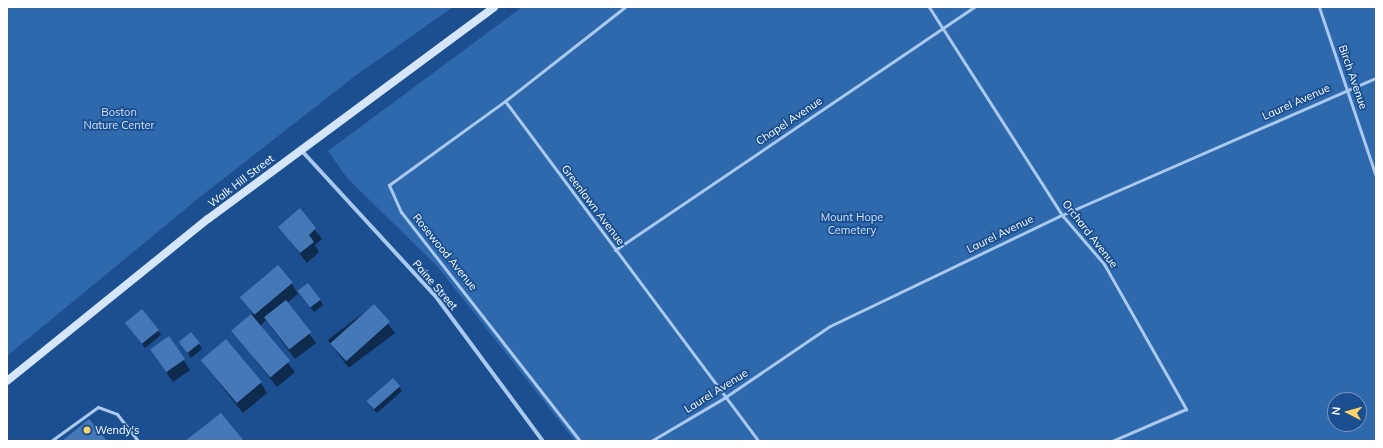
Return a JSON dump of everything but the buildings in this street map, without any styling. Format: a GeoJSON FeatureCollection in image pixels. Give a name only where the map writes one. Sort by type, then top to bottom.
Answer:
{"type":"FeatureCollection","features":[{"type":"Feature","properties":{"kind":"main road","name":"Walk Hill Street"},"geometry":{"type":"LineString","coordinates":[[7,382],[208,219],[494,7]]}},
{"type":"Feature","properties":{"kind":"street","name":"Paine Street"},"geometry":{"type":"LineString","coordinates":[[301,150],[437,298],[543,441]]}},
{"type":"Feature","properties":{"kind":"lane"},"geometry":{"type":"LineString","coordinates":[[505,102],[625,7]]}},
{"type":"Feature","properties":{"kind":"lane","name":"Orchard Avenue"},"geometry":{"type":"LineString","coordinates":[[929,7],[1062,214],[1104,264],[1186,409],[1112,441]]}},
{"type":"Feature","properties":{"kind":"lane","name":"Chapel Avenue"},"geometry":{"type":"LineString","coordinates":[[615,250],[974,7]]}},
{"type":"Feature","properties":{"kind":"lane","name":"Birch Avenue"},"geometry":{"type":"LineString","coordinates":[[1319,7],[1348,89],[1376,176]]}},
{"type":"Feature","properties":{"kind":"lane","name":"Laurel Avenue"},"geometry":{"type":"LineString","coordinates":[[651,441],[724,398],[830,326],[1062,214],[1376,78]]}},
{"type":"Feature","properties":{"kind":"lane","name":"Greenlawn Avenue"},"geometry":{"type":"LineString","coordinates":[[505,102],[724,398],[758,441]]}},
{"type":"Feature","properties":{"kind":"lane","name":"Rosewood Avenue"},"geometry":{"type":"LineString","coordinates":[[505,102],[389,185],[401,212],[580,441]]}},
{"type":"Feature","properties":{"kind":"lane"},"geometry":{"type":"LineString","coordinates":[[50,441],[98,407],[117,414],[138,441]]}},
{"type":"Feature","properties":{"kind":"green space","name":"Boston Nature Center"},"geometry":{"type":"Polygon","coordinates":[[[7,7],[453,7],[355,76],[200,197],[7,356],[7,7]]]}},
{"type":"Feature","properties":{"kind":"green space","name":"Mount Hope Cemetery"},"geometry":{"type":"Polygon","coordinates":[[[522,7],[1376,7],[1376,441],[575,441],[437,266],[347,178],[328,151],[522,7]]]}},
{"type":"Feature","properties":{"kind":"place","name":"Wendy's"},"geometry":{"type":"Point","coordinates":[87,430]}}]}
